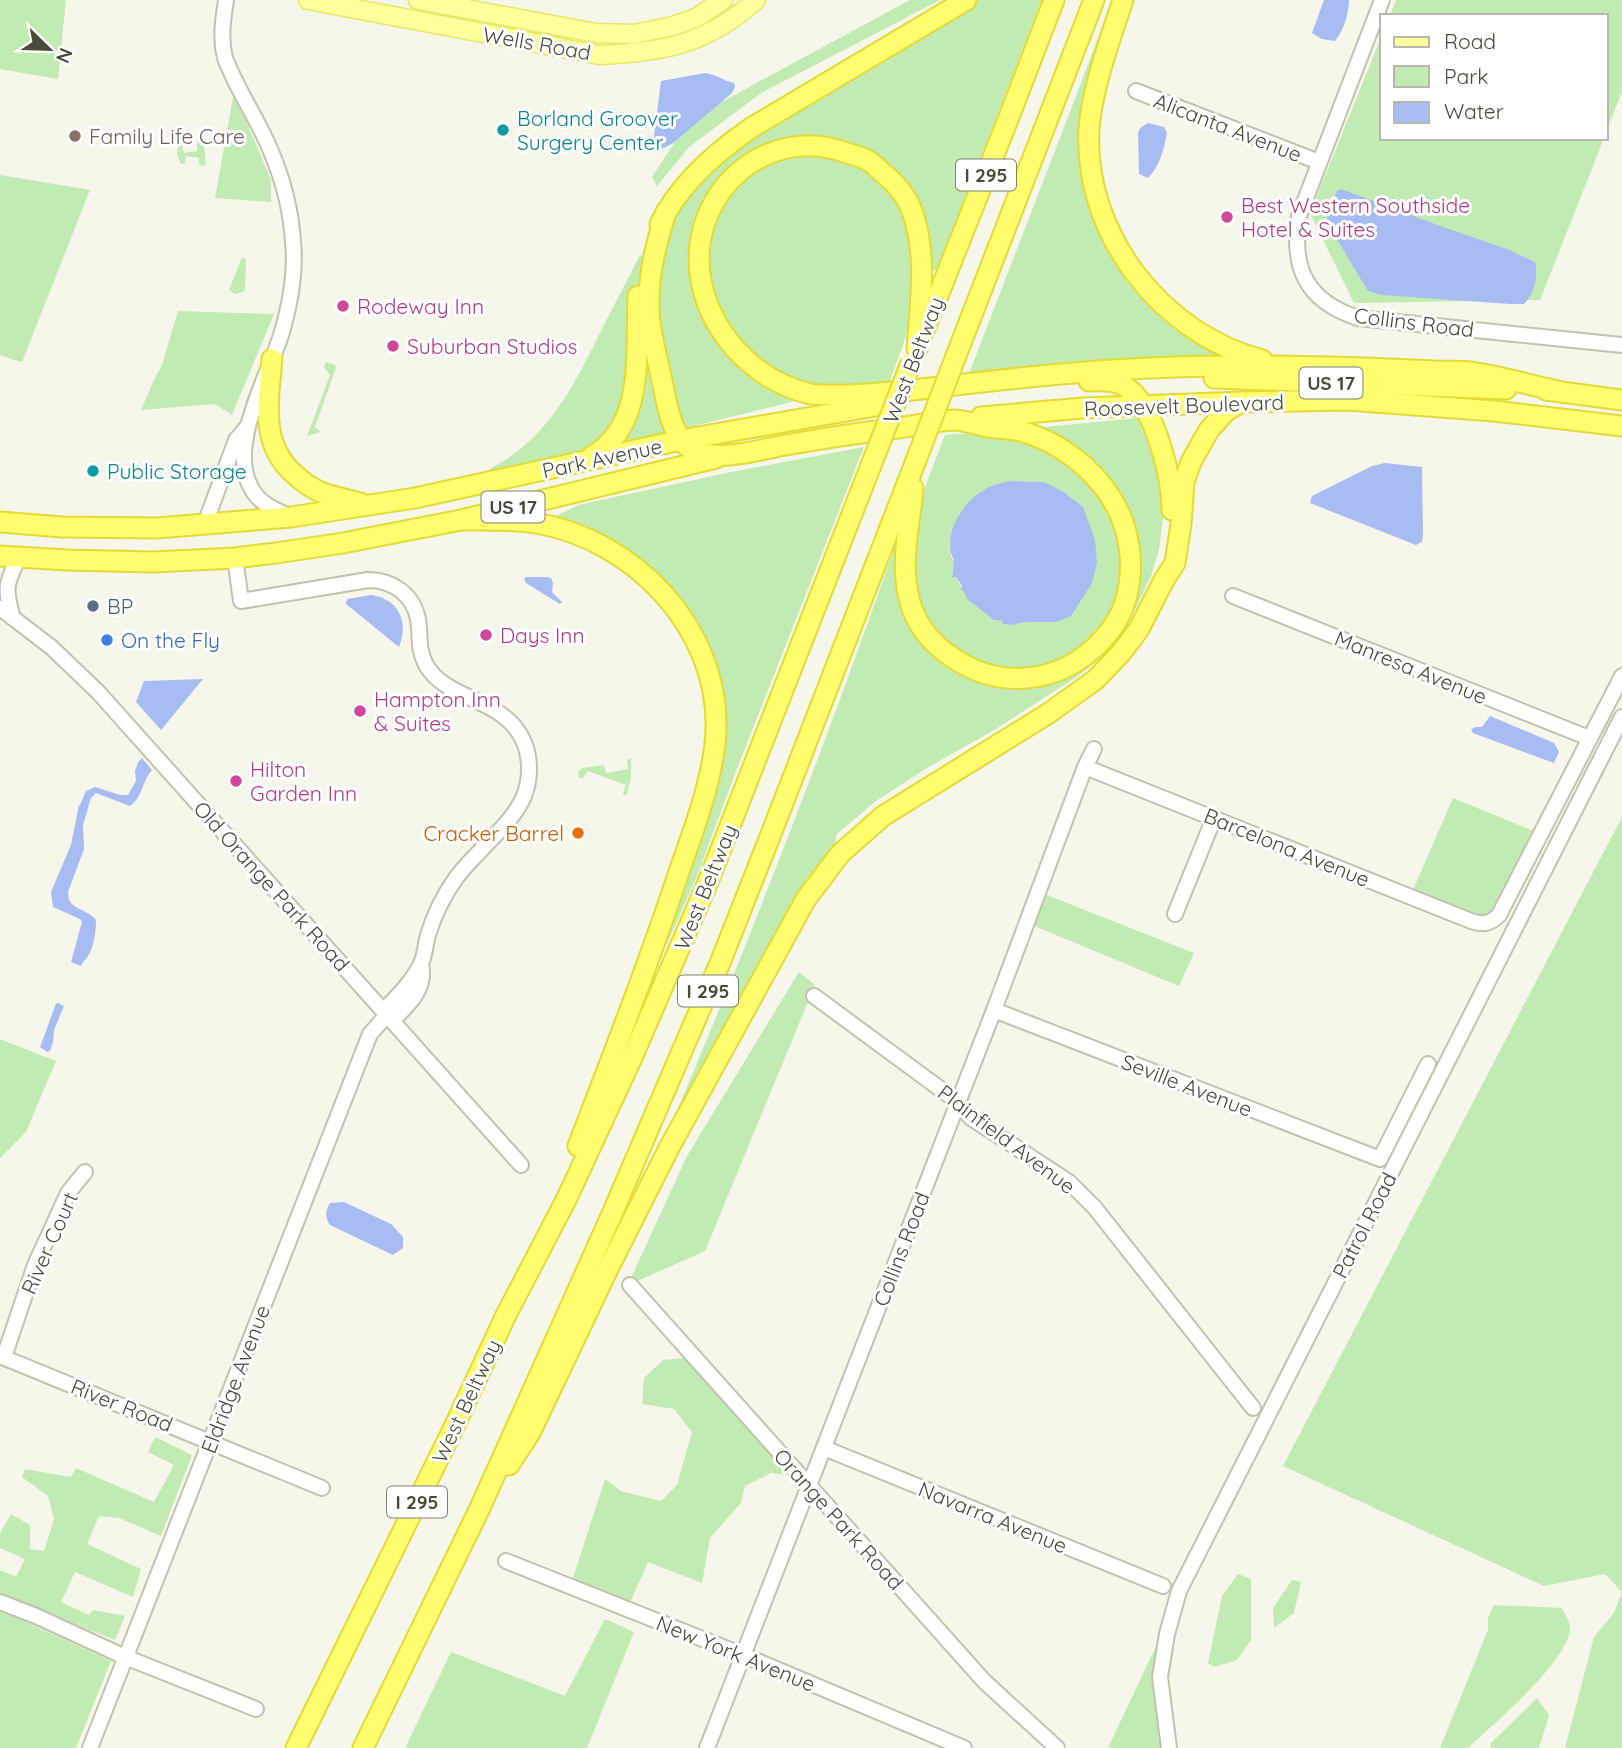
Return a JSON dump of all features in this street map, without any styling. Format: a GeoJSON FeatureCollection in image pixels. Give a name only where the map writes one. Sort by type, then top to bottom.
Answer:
{"type":"FeatureCollection","features":[{"type":"Feature","properties":{"kind":"highway"},"geometry":{"type":"LineString","coordinates":[[578,463],[605,449],[617,435],[627,416],[632,402],[636,368],[638,294],[647,253],[666,212],[693,177],[712,157],[751,128],[966,0]]}},
{"type":"Feature","properties":{"kind":"highway","name":"West Beltway"},"geometry":{"type":"LineString","coordinates":[[296,1748],[506,1315],[566,1200],[631,1060],[708,882],[1054,0]]}},
{"type":"Feature","properties":{"kind":"highway","name":"West Beltway"},"geometry":{"type":"LineString","coordinates":[[363,1748],[479,1510],[612,1214],[720,963],[1094,0]]}},
{"type":"Feature","properties":{"kind":"highway"},"geometry":{"type":"LineString","coordinates":[[1123,0],[1093,100],[1089,129],[1089,158],[1093,181],[1113,237],[1142,282],[1177,317],[1218,343],[1284,365]]}},
{"type":"Feature","properties":{"kind":"highway"},"geometry":{"type":"LineString","coordinates":[[914,356],[922,281],[920,242],[912,208],[895,183],[867,160],[831,146],[798,146],[771,153],[750,163],[727,183],[709,211],[702,232],[699,260],[704,292],[716,322],[726,338],[750,364],[769,377],[813,394],[861,396],[1124,368],[1284,365],[1469,372],[1558,391]]}},
{"type":"Feature","properties":{"kind":"highway"},"geometry":{"type":"LineString","coordinates":[[666,212],[654,254],[649,303],[657,357],[672,424],[681,440],[690,448],[700,453],[727,455]]}},
{"type":"Feature","properties":{"kind":"highway"},"geometry":{"type":"LineString","coordinates":[[272,359],[268,412],[270,436],[288,471],[322,493],[368,505]]}},
{"type":"Feature","properties":{"kind":"highway","name":"Roosevelt Boulevard"},"geometry":{"type":"LineString","coordinates":[[1104,380],[1179,377],[1558,391],[1622,400]]}},
{"type":"Feature","properties":{"kind":"highway"},"geometry":{"type":"LineString","coordinates":[[1104,380],[1130,390],[1154,426],[1162,451],[1172,502],[1164,580]]}},
{"type":"Feature","properties":{"kind":"highway","name":"Park Avenue"},"geometry":{"type":"LineString","coordinates":[[0,522],[157,528],[291,517],[415,498],[681,440],[874,406],[1036,385],[1104,380]]}},
{"type":"Feature","properties":{"kind":"highway","name":"Roosevelt Boulevard"},"geometry":{"type":"LineString","coordinates":[[956,420],[1083,408],[1348,400],[1494,411],[1622,426]]}},
{"type":"Feature","properties":{"kind":"highway"},"geometry":{"type":"LineString","coordinates":[[479,1510],[530,1433],[663,1160],[806,898],[841,854],[883,816],[1049,713],[1094,680],[1121,653],[1139,629],[1175,563],[1184,482],[1191,462],[1209,430],[1226,411],[1242,402]]}},
{"type":"Feature","properties":{"kind":"highway"},"geometry":{"type":"LineString","coordinates":[[915,463],[905,550],[906,584],[915,614],[935,644],[979,673],[1019,679],[1066,668],[1090,652],[1117,620],[1130,580],[1130,557],[1125,529],[1109,494],[1083,464],[1048,441],[1009,428],[987,427],[956,420]]}},
{"type":"Feature","properties":{"kind":"highway","name":"US 17"},"geometry":{"type":"LineString","coordinates":[[727,455],[956,420]]}},
{"type":"Feature","properties":{"kind":"highway","name":"Park Avenue"},"geometry":{"type":"LineString","coordinates":[[9,557],[153,562],[235,558],[343,543],[461,520],[727,455]]}},
{"type":"Feature","properties":{"kind":"highway"},"geometry":{"type":"LineString","coordinates":[[291,517],[298,549]]}},
{"type":"Feature","properties":{"kind":"highway"},"geometry":{"type":"LineString","coordinates":[[461,520],[538,523],[574,534],[627,561],[659,589],[696,640],[709,675],[716,709],[715,756],[689,843],[653,951],[536,1255]]}},
{"type":"Feature","properties":{"kind":"main road","name":"Wells Road"},"geometry":{"type":"LineString","coordinates":[[308,0],[599,55],[639,53],[684,44],[712,32],[739,15],[756,0]]}},
{"type":"Feature","properties":{"kind":"main road","name":"Wells Road"},"geometry":{"type":"LineString","coordinates":[[418,0],[596,33],[634,34],[696,18],[723,0]]}},
{"type":"Feature","properties":{"kind":"street"},"geometry":{"type":"LineString","coordinates":[[226,0],[221,45],[270,148],[285,191],[294,246],[292,276],[282,330],[247,427],[244,457],[254,493],[263,503],[291,517]]}},
{"type":"Feature","properties":{"kind":"street","name":"Collins Road"},"geometry":{"type":"LineString","coordinates":[[1382,0],[1299,216],[1296,234],[1298,258],[1303,276],[1313,291],[1339,312],[1358,318],[1622,345]]}},
{"type":"Feature","properties":{"kind":"street","name":"Alicanta Avenue"},"geometry":{"type":"LineString","coordinates":[[1136,91],[1319,162]]}},
{"type":"Feature","properties":{"kind":"street"},"geometry":{"type":"LineString","coordinates":[[205,524],[236,440],[247,427]]}},
{"type":"Feature","properties":{"kind":"street"},"geometry":{"type":"LineString","coordinates":[[9,557],[6,597],[13,618]]}},
{"type":"Feature","properties":{"kind":"street","name":"Eldridge Avenue"},"geometry":{"type":"LineString","coordinates":[[90,1748],[370,1034],[388,1016],[421,964],[434,918],[448,891],[464,867],[515,812],[526,789],[528,774],[524,742],[516,729],[498,711],[448,686],[432,674],[425,664],[419,646],[415,610],[407,596],[396,586],[368,580],[241,601],[235,558]]}},
{"type":"Feature","properties":{"kind":"street","name":"Manresa Avenue"},"geometry":{"type":"LineString","coordinates":[[1233,596],[1589,738]]}},
{"type":"Feature","properties":{"kind":"street","name":"Old Orange Park Road"},"geometry":{"type":"LineString","coordinates":[[0,608],[51,647],[98,692],[521,1165]]}},
{"type":"Feature","properties":{"kind":"street"},"geometry":{"type":"LineString","coordinates":[[1589,738],[1622,676]]}},
{"type":"Feature","properties":{"kind":"street","name":"Patrol Road"},"geometry":{"type":"LineString","coordinates":[[1169,1748],[1160,1677],[1167,1634],[1179,1591],[1622,717]]}},
{"type":"Feature","properties":{"kind":"street","name":"Barcelona Avenue"},"geometry":{"type":"LineString","coordinates":[[1086,767],[1479,924],[1490,923],[1499,915],[1589,738]]}},
{"type":"Feature","properties":{"kind":"street","name":"Collins Road"},"geometry":{"type":"LineString","coordinates":[[707,1748],[1094,749]]}},
{"type":"Feature","properties":{"kind":"street"},"geometry":{"type":"LineString","coordinates":[[1175,914],[1214,818]]}},
{"type":"Feature","properties":{"kind":"street","name":"Plainfield Avenue"},"geometry":{"type":"LineString","coordinates":[[814,996],[958,1102],[971,1118],[1069,1182],[1095,1208],[1253,1408]]}},
{"type":"Feature","properties":{"kind":"street","name":"Seville Avenue"},"geometry":{"type":"LineString","coordinates":[[994,1010],[1380,1159],[1428,1063]]}},
{"type":"Feature","properties":{"kind":"street","name":"River Court"},"geometry":{"type":"LineString","coordinates":[[2,1357],[35,1265],[68,1193],[85,1172]]}},
{"type":"Feature","properties":{"kind":"street","name":"Orange Park Road"},"geometry":{"type":"LineString","coordinates":[[630,1285],[984,1681],[1055,1747]]}},
{"type":"Feature","properties":{"kind":"street","name":"River Road"},"geometry":{"type":"LineString","coordinates":[[2,1357],[322,1488]]}},
{"type":"Feature","properties":{"kind":"street","name":"Navarra Avenue"},"geometry":{"type":"LineString","coordinates":[[824,1448],[1163,1586]]}},
{"type":"Feature","properties":{"kind":"street","name":"New York Avenue"},"geometry":{"type":"LineString","coordinates":[[506,1561],[743,1655],[964,1748]]}},
{"type":"Feature","properties":{"kind":"street"},"geometry":{"type":"LineString","coordinates":[[0,1602],[125,1657],[256,1709]]}},
{"type":"Feature","properties":{"kind":"green space"},"geometry":{"type":"Polygon","coordinates":[[[0,0],[66,0],[58,79],[0,69],[0,0]]]}},
{"type":"Feature","properties":{"kind":"green space"},"geometry":{"type":"Polygon","coordinates":[[[910,0],[940,0],[761,93],[689,147],[657,186],[652,177],[690,119],[910,0]]]}},
{"type":"Feature","properties":{"kind":"green space"},"geometry":{"type":"Polygon","coordinates":[[[978,0],[1042,0],[937,271],[929,268],[893,174],[783,144],[704,212],[715,328],[807,398],[682,427],[656,323],[659,255],[676,212],[713,162],[945,24],[978,0]]]}},
{"type":"Feature","properties":{"kind":"green space"},"geometry":{"type":"Polygon","coordinates":[[[1112,0],[1118,0],[1084,114],[1117,260],[1236,356],[968,376],[1075,99],[1112,0]]]}},
{"type":"Feature","properties":{"kind":"green space"},"geometry":{"type":"Polygon","coordinates":[[[1396,0],[1622,0],[1622,92],[1608,127],[1608,14],[1391,14],[1396,0]]]}},
{"type":"Feature","properties":{"kind":"green space"},"geometry":{"type":"Polygon","coordinates":[[[1380,40],[1380,140],[1603,140],[1540,300],[1354,303],[1310,213],[1380,40]]]}},
{"type":"Feature","properties":{"kind":"green space"},"geometry":{"type":"Polygon","coordinates":[[[234,92],[271,180],[271,202],[215,198],[234,92]]]}},
{"type":"Feature","properties":{"kind":"green space"},"geometry":{"type":"Polygon","coordinates":[[[197,142],[204,146],[206,164],[201,166],[199,158],[186,156],[185,163],[181,164],[177,154],[178,147],[182,145],[184,153],[197,151],[197,142]]]}},
{"type":"Feature","properties":{"kind":"green space"},"geometry":{"type":"Polygon","coordinates":[[[805,153],[852,160],[892,186],[915,235],[912,315],[888,386],[812,389],[751,359],[715,306],[705,248],[725,196],[762,163],[805,153]]]}},
{"type":"Feature","properties":{"kind":"green space"},"geometry":{"type":"Polygon","coordinates":[[[0,175],[90,190],[22,362],[0,355],[0,175]]]}},
{"type":"Feature","properties":{"kind":"green space"},"geometry":{"type":"Polygon","coordinates":[[[640,255],[648,259],[669,433],[490,472],[488,470],[528,443],[558,409],[640,255]]]}},
{"type":"Feature","properties":{"kind":"green space"},"geometry":{"type":"Polygon","coordinates":[[[242,257],[246,259],[245,289],[235,294],[229,290],[242,257]]]}},
{"type":"Feature","properties":{"kind":"green space"},"geometry":{"type":"Polygon","coordinates":[[[178,311],[274,314],[232,415],[215,404],[141,410],[162,365],[178,311]]]}},
{"type":"Feature","properties":{"kind":"green space"},"geometry":{"type":"Polygon","coordinates":[[[326,362],[336,368],[315,427],[321,432],[307,436],[330,375],[324,367],[326,362]]]}},
{"type":"Feature","properties":{"kind":"green space"},"geometry":{"type":"Polygon","coordinates":[[[1138,418],[1154,459],[1163,518],[1159,550],[1151,576],[1125,627],[1096,661],[1078,676],[876,801],[837,834],[835,843],[801,893],[679,1114],[676,1113],[791,830],[896,543],[902,545],[916,627],[1015,683],[1117,629],[1128,524],[1034,428],[1138,418]]]}},
{"type":"Feature","properties":{"kind":"green space"},"geometry":{"type":"Polygon","coordinates":[[[983,432],[1020,436],[1081,467],[1112,509],[1126,557],[1116,610],[1071,659],[1023,672],[972,661],[937,635],[919,605],[913,572],[918,512],[945,435],[983,432]],[[1010,481],[983,490],[951,533],[949,544],[954,560],[952,576],[956,577],[964,592],[994,620],[1010,625],[1057,622],[1044,482],[1010,481]]]}},
{"type":"Feature","properties":{"kind":"green space"},"geometry":{"type":"Polygon","coordinates":[[[864,447],[697,876],[666,946],[659,943],[722,718],[673,598],[549,520],[578,505],[864,447]]]}},
{"type":"Feature","properties":{"kind":"green space"},"geometry":{"type":"Polygon","coordinates":[[[631,759],[631,778],[626,796],[623,794],[626,785],[588,771],[582,779],[578,777],[582,768],[604,765],[606,773],[628,769],[627,760],[631,759]]]}},
{"type":"Feature","properties":{"kind":"green space"},"geometry":{"type":"Polygon","coordinates":[[[1453,798],[1536,832],[1499,905],[1489,914],[1480,917],[1412,892],[1453,798]]]}},
{"type":"Feature","properties":{"kind":"green space"},"geometry":{"type":"Polygon","coordinates":[[[1622,817],[1622,1592],[1605,1574],[1544,1586],[1283,1466],[1622,817]]]}},
{"type":"Feature","properties":{"kind":"green space"},"geometry":{"type":"Polygon","coordinates":[[[1044,894],[1194,953],[1179,986],[1032,925],[1044,894]]]}},
{"type":"Feature","properties":{"kind":"green space"},"geometry":{"type":"Polygon","coordinates":[[[799,972],[815,985],[705,1251],[633,1283],[631,1278],[687,1156],[799,972]]]}},
{"type":"Feature","properties":{"kind":"green space"},"geometry":{"type":"Polygon","coordinates":[[[0,1039],[56,1061],[26,1132],[0,1158],[0,1039]]]}},
{"type":"Feature","properties":{"kind":"green space"},"geometry":{"type":"Polygon","coordinates":[[[686,1358],[790,1475],[771,1473],[745,1486],[741,1503],[710,1538],[702,1583],[648,1562],[629,1605],[572,1581],[605,1479],[621,1491],[661,1501],[677,1485],[692,1432],[674,1409],[642,1404],[644,1378],[663,1360],[686,1358]]]}},
{"type":"Feature","properties":{"kind":"green space"},"geometry":{"type":"Polygon","coordinates":[[[155,1437],[192,1455],[161,1536],[119,1518],[99,1516],[87,1544],[141,1569],[133,1597],[75,1572],[61,1602],[89,1615],[93,1610],[125,1616],[115,1640],[0,1595],[0,1570],[16,1577],[25,1559],[0,1548],[0,1533],[11,1514],[30,1525],[30,1549],[44,1551],[54,1519],[48,1496],[22,1477],[25,1469],[71,1477],[76,1468],[154,1502],[174,1465],[148,1452],[155,1437]]]}},
{"type":"Feature","properties":{"kind":"green space"},"geometry":{"type":"Polygon","coordinates":[[[1238,1574],[1251,1579],[1251,1640],[1237,1660],[1214,1667],[1208,1663],[1222,1596],[1238,1574]]]}},
{"type":"Feature","properties":{"kind":"green space"},"geometry":{"type":"Polygon","coordinates":[[[1292,1580],[1301,1582],[1294,1613],[1274,1628],[1273,1608],[1292,1580]]]}},
{"type":"Feature","properties":{"kind":"green space"},"geometry":{"type":"Polygon","coordinates":[[[1622,1592],[1622,1748],[1565,1748],[1594,1637],[1614,1613],[1622,1592]]]}},
{"type":"Feature","properties":{"kind":"green space"},"geometry":{"type":"Polygon","coordinates":[[[1494,1605],[1562,1608],[1570,1626],[1567,1641],[1528,1692],[1468,1748],[1440,1748],[1488,1630],[1488,1618],[1494,1605]]]}},
{"type":"Feature","properties":{"kind":"green space"},"geometry":{"type":"Polygon","coordinates":[[[0,1610],[111,1661],[76,1748],[0,1748],[0,1610]]]}},
{"type":"Feature","properties":{"kind":"green space"},"geometry":{"type":"Polygon","coordinates":[[[605,1619],[634,1632],[587,1748],[405,1748],[451,1652],[565,1696],[605,1619]]]}},
{"type":"Feature","properties":{"kind":"green space"},"geometry":{"type":"Polygon","coordinates":[[[1158,1642],[1154,1685],[1161,1748],[1108,1748],[1158,1642]]]}},
{"type":"Feature","properties":{"kind":"green space"},"geometry":{"type":"Polygon","coordinates":[[[1537,1698],[1549,1715],[1539,1748],[1491,1748],[1490,1744],[1537,1698]]]}},
{"type":"Feature","properties":{"kind":"water"},"geometry":{"type":"Polygon","coordinates":[[[1324,0],[1349,0],[1345,21],[1335,41],[1322,39],[1312,33],[1324,0]]]}},
{"type":"Feature","properties":{"kind":"water"},"geometry":{"type":"Polygon","coordinates":[[[705,73],[734,83],[732,93],[672,144],[652,152],[661,81],[705,73]]]}},
{"type":"Feature","properties":{"kind":"water"},"geometry":{"type":"Polygon","coordinates":[[[1148,123],[1164,127],[1167,133],[1158,163],[1148,178],[1139,174],[1138,133],[1140,128],[1148,123]]]}},
{"type":"Feature","properties":{"kind":"water"},"geometry":{"type":"Polygon","coordinates":[[[1341,189],[1507,249],[1535,262],[1536,279],[1531,295],[1524,304],[1510,304],[1382,295],[1368,291],[1327,223],[1337,191],[1341,189]]]}},
{"type":"Feature","properties":{"kind":"water"},"geometry":{"type":"Polygon","coordinates":[[[1385,463],[1422,467],[1423,534],[1422,542],[1416,545],[1310,503],[1312,496],[1372,466],[1385,463]]]}},
{"type":"Feature","properties":{"kind":"water"},"geometry":{"type":"Polygon","coordinates":[[[1010,481],[1044,482],[1062,491],[1083,507],[1095,540],[1097,563],[1092,583],[1071,616],[1057,622],[1003,624],[1001,620],[994,620],[967,599],[956,577],[952,577],[954,560],[950,541],[962,511],[968,502],[984,490],[1010,481]]]}},
{"type":"Feature","properties":{"kind":"water"},"geometry":{"type":"Polygon","coordinates":[[[526,577],[551,578],[552,592],[562,602],[560,604],[526,583],[526,577]]]}},
{"type":"Feature","properties":{"kind":"water"},"geometry":{"type":"Polygon","coordinates":[[[371,595],[389,601],[399,613],[403,629],[399,647],[346,604],[347,599],[371,595]]]}},
{"type":"Feature","properties":{"kind":"water"},"geometry":{"type":"Polygon","coordinates":[[[203,679],[161,730],[136,702],[144,681],[203,679]]]}},
{"type":"Feature","properties":{"kind":"water"},"geometry":{"type":"Polygon","coordinates":[[[1490,716],[1554,743],[1559,752],[1554,763],[1473,733],[1471,730],[1482,727],[1490,716]]]}},
{"type":"Feature","properties":{"kind":"water"},"geometry":{"type":"Polygon","coordinates":[[[142,758],[152,770],[134,802],[130,806],[96,793],[91,798],[83,825],[84,849],[68,892],[74,906],[96,920],[92,948],[81,966],[71,962],[82,922],[53,907],[51,892],[71,845],[79,805],[86,791],[95,787],[128,795],[136,781],[135,771],[142,758]]]}},
{"type":"Feature","properties":{"kind":"water"},"geometry":{"type":"Polygon","coordinates":[[[58,1003],[64,1006],[54,1030],[50,1051],[47,1052],[40,1047],[58,1003]]]}},
{"type":"Feature","properties":{"kind":"water"},"geometry":{"type":"Polygon","coordinates":[[[344,1202],[391,1224],[403,1237],[403,1248],[393,1255],[330,1225],[326,1214],[330,1203],[344,1202]]]}},
{"type":"Feature","properties":{"kind":"place","name":"Borland Groover Surgery Center"},"geometry":{"type":"Point","coordinates":[503,130]}},
{"type":"Feature","properties":{"kind":"place","name":"Family Life Care"},"geometry":{"type":"Point","coordinates":[75,136]}},
{"type":"Feature","properties":{"kind":"place","name":"Best Western Southside Hotel & Suites"},"geometry":{"type":"Point","coordinates":[1227,217]}},
{"type":"Feature","properties":{"kind":"place","name":"Rodeway Inn"},"geometry":{"type":"Point","coordinates":[343,306]}},
{"type":"Feature","properties":{"kind":"place","name":"Suburban Studios"},"geometry":{"type":"Point","coordinates":[393,346]}},
{"type":"Feature","properties":{"kind":"place","name":"Public Storage"},"geometry":{"type":"Point","coordinates":[93,471]}},
{"type":"Feature","properties":{"kind":"place","name":"BP"},"geometry":{"type":"Point","coordinates":[93,606]}},
{"type":"Feature","properties":{"kind":"place","name":"Days Inn"},"geometry":{"type":"Point","coordinates":[486,635]}},
{"type":"Feature","properties":{"kind":"place","name":"On the Fly"},"geometry":{"type":"Point","coordinates":[107,640]}},
{"type":"Feature","properties":{"kind":"place","name":"Hampton Inn & Suites"},"geometry":{"type":"Point","coordinates":[360,711]}},
{"type":"Feature","properties":{"kind":"place","name":"Hilton Garden Inn"},"geometry":{"type":"Point","coordinates":[236,781]}},
{"type":"Feature","properties":{"kind":"place","name":"Cracker Barrel"},"geometry":{"type":"Point","coordinates":[578,833]}}]}
